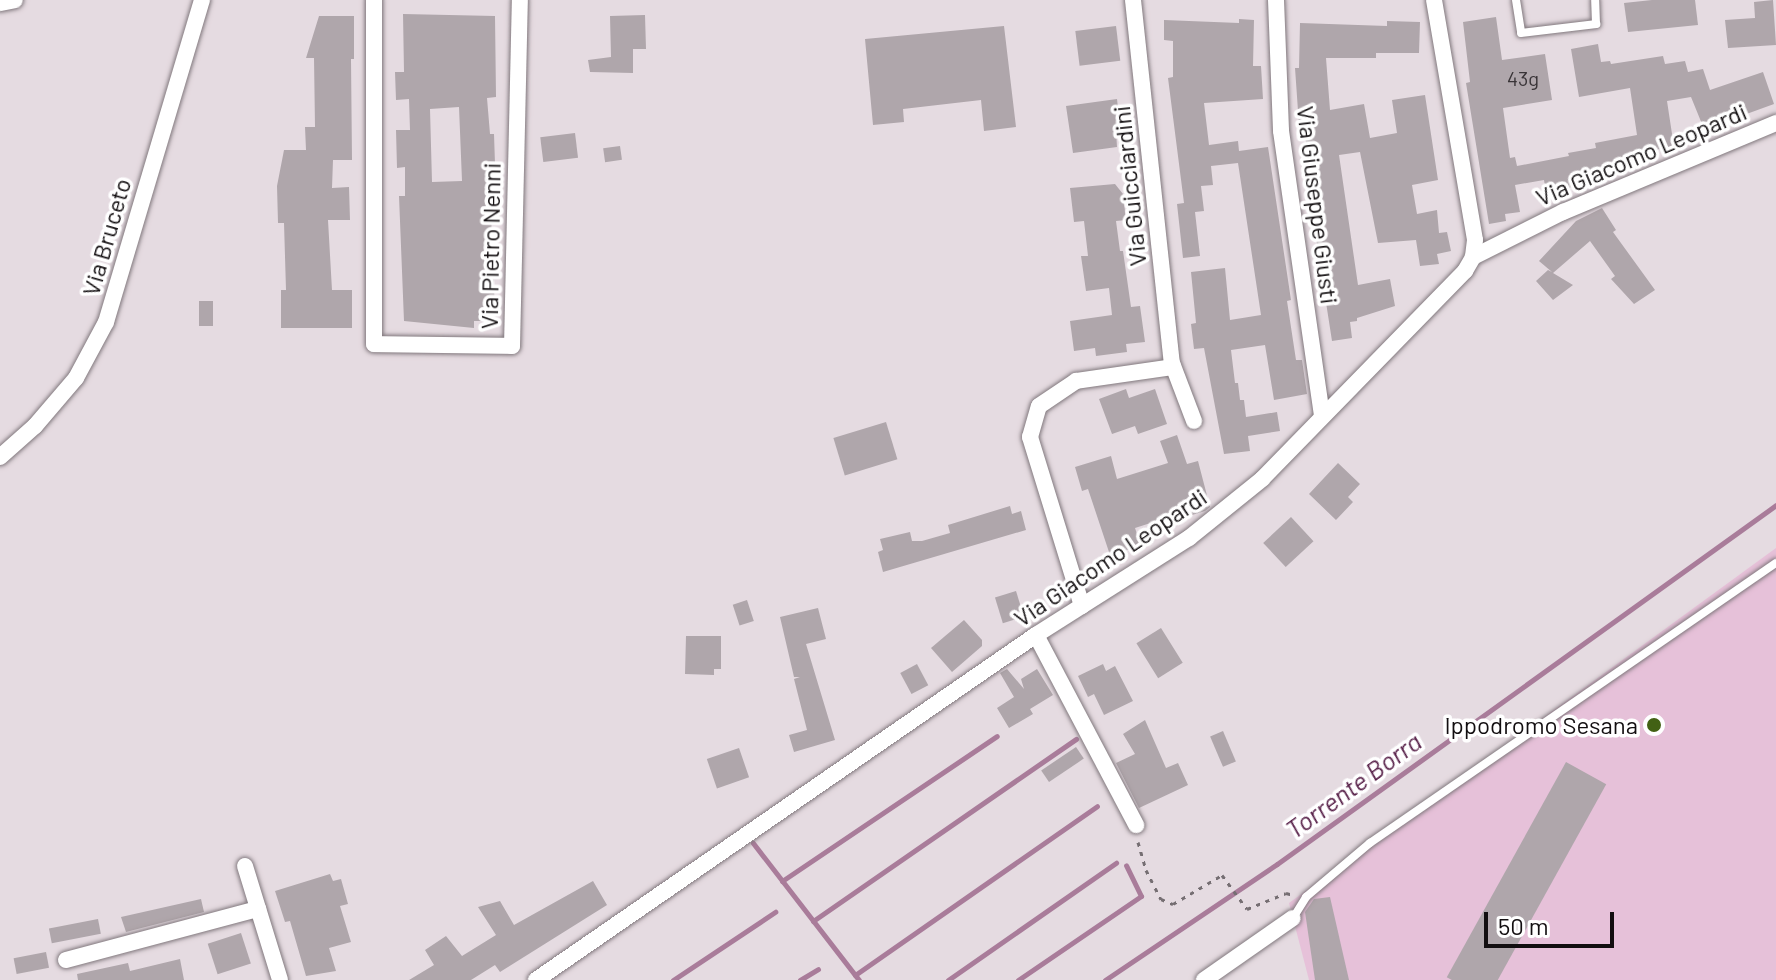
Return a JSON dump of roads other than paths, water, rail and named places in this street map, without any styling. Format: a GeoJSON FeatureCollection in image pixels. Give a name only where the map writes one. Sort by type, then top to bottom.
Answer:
{"type":"FeatureCollection","features":[{"type":"Feature","properties":{"kind":"street"},"geometry":{"type":"LineString","coordinates":[[0,3],[15,0]]}},
{"type":"Feature","properties":{"kind":"street","name":"Via Bruceto"},"geometry":{"type":"LineString","coordinates":[[0,457],[35,426],[76,378],[106,322],[202,0]]}},
{"type":"Feature","properties":{"kind":"street","name":"Via Pietro Nenni"},"geometry":{"type":"LineString","coordinates":[[374,0],[374,344],[512,346],[520,0]]}},
{"type":"Feature","properties":{"kind":"street","name":"Via Guicciardini"},"geometry":{"type":"LineString","coordinates":[[1133,0],[1173,367],[1194,421]]}},
{"type":"Feature","properties":{"kind":"street","name":"Via Giuseppe Giusti"},"geometry":{"type":"LineString","coordinates":[[1276,0],[1281,131],[1322,416]]}},
{"type":"Feature","properties":{"kind":"street"},"geometry":{"type":"LineString","coordinates":[[1434,0],[1475,240],[1473,257]]}},
{"type":"Feature","properties":{"kind":"street","name":"Via Giacomo Leopardi"},"geometry":{"type":"LineString","coordinates":[[536,980],[1036,635],[1189,538],[1262,479],[1465,271],[1473,257],[1563,212],[1776,123]]}},
{"type":"Feature","properties":{"kind":"street"},"geometry":{"type":"LineString","coordinates":[[1082,606],[1030,437],[1039,406],[1076,381],[1173,367]]}},
{"type":"Feature","properties":{"kind":"street"},"geometry":{"type":"LineString","coordinates":[[1036,635],[1136,825]]}},
{"type":"Feature","properties":{"kind":"street"},"geometry":{"type":"LineString","coordinates":[[245,866],[280,980]]}},
{"type":"Feature","properties":{"kind":"street"},"geometry":{"type":"LineString","coordinates":[[66,960],[258,909]]}},
{"type":"Feature","properties":{"kind":"street"},"geometry":{"type":"LineString","coordinates":[[1204,980],[1293,918]]}},
{"type":"Feature","properties":{"kind":"lane"},"geometry":{"type":"LineString","coordinates":[[1516,0],[1521,33],[1596,24],[1595,0]]}},
{"type":"Feature","properties":{"kind":"lane"},"geometry":{"type":"LineString","coordinates":[[1293,918],[1306,897],[1370,843],[1776,563]]}},
{"type":"Feature","properties":{"kind":"waterway","name":"Torrente Borra"},"geometry":{"type":"LineString","coordinates":[[1105,980],[1277,864],[1776,505]]}},
{"type":"Feature","properties":{"kind":"waterway"},"geometry":{"type":"LineString","coordinates":[[782,881],[997,736]]}},
{"type":"Feature","properties":{"kind":"waterway"},"geometry":{"type":"LineString","coordinates":[[813,921],[1076,739]]}},
{"type":"Feature","properties":{"kind":"waterway"},"geometry":{"type":"LineString","coordinates":[[855,975],[1097,806]]}},
{"type":"Feature","properties":{"kind":"waterway"},"geometry":{"type":"LineString","coordinates":[[753,843],[859,980]]}},
{"type":"Feature","properties":{"kind":"waterway"},"geometry":{"type":"LineString","coordinates":[[948,980],[1116,863]]}},
{"type":"Feature","properties":{"kind":"waterway"},"geometry":{"type":"LineString","coordinates":[[1018,980],[1141,896],[1126,865]]}},
{"type":"Feature","properties":{"kind":"waterway"},"geometry":{"type":"LineString","coordinates":[[673,980],[775,912]]}},
{"type":"Feature","properties":{"kind":"waterway"},"geometry":{"type":"LineString","coordinates":[[800,980],[818,969]]}},
{"type":"Feature","properties":{"kind":"place","name":"Ippodromo Sesana"},"geometry":{"type":"Point","coordinates":[1654,725]}}]}
